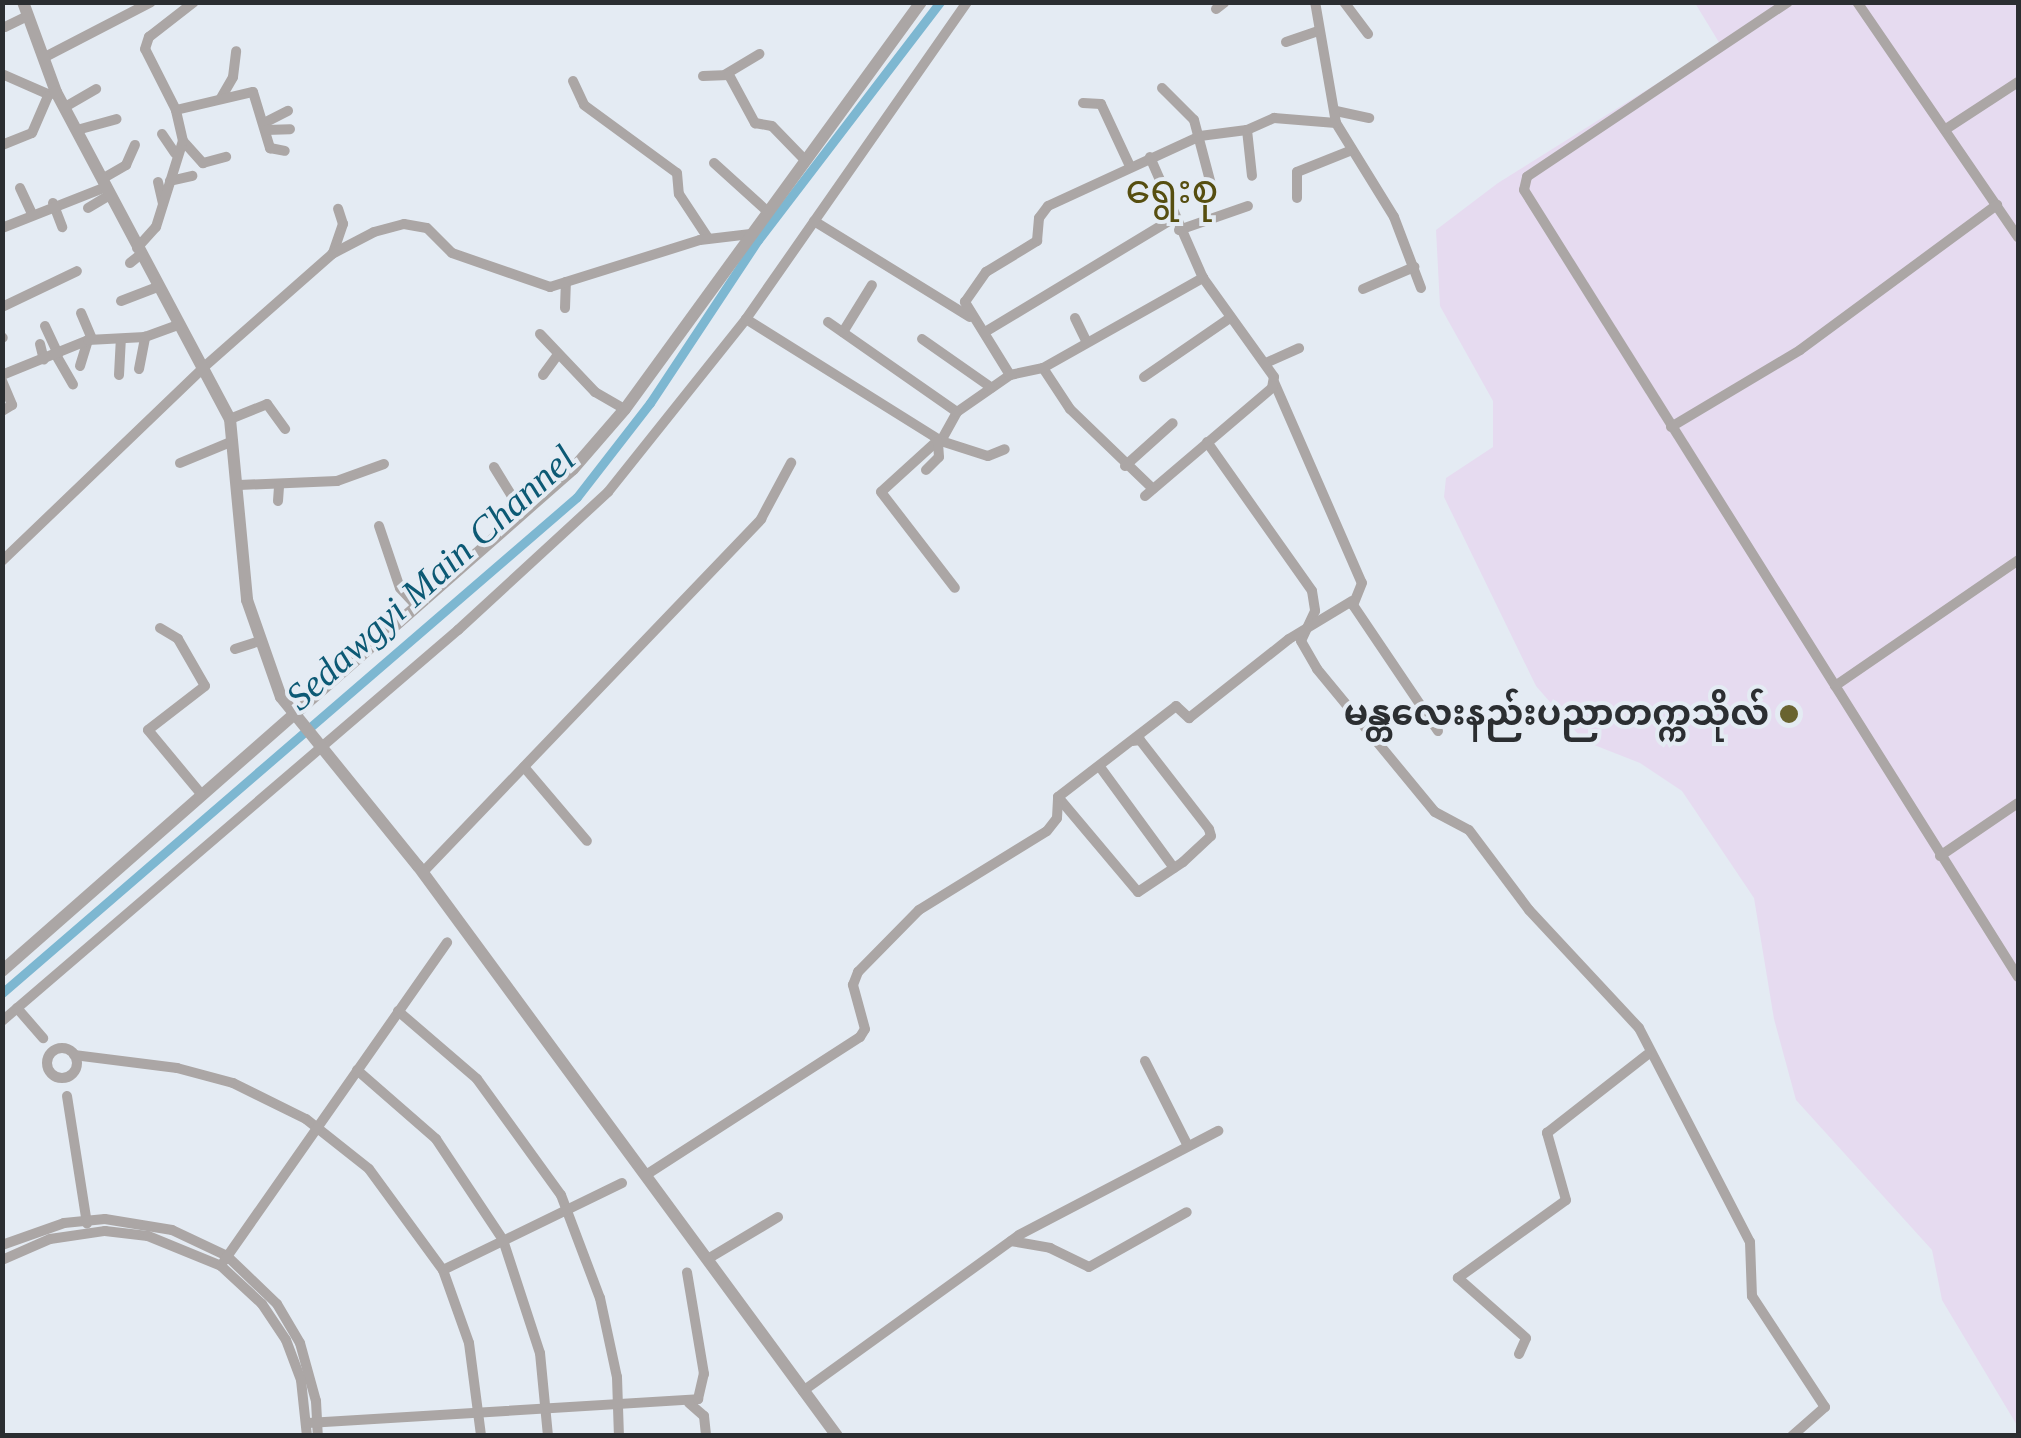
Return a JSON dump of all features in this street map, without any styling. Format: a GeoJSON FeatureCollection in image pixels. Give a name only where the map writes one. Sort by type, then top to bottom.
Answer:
{"type":"FeatureCollection","features":[{"type":"Feature","properties":{"kind":"street"},"geometry":{"type":"LineString","coordinates":[[45,57],[150,2]]}},
{"type":"Feature","properties":{"kind":"street"},"geometry":{"type":"LineString","coordinates":[[194,2],[149,37],[145,49],[176,110],[183,141],[203,163],[226,157]]}},
{"type":"Feature","properties":{"kind":"street"},"geometry":{"type":"LineString","coordinates":[[2,972],[202,795],[297,718],[523,514],[625,409],[921,2]]}},
{"type":"Feature","properties":{"kind":"street"},"geometry":{"type":"LineString","coordinates":[[2,1021],[608,492],[746,319],[966,2]]}},
{"type":"Feature","properties":{"kind":"street"},"geometry":{"type":"LineString","coordinates":[[1344,2],[1368,34]]}},
{"type":"Feature","properties":{"kind":"street"},"geometry":{"type":"LineString","coordinates":[[1788,2],[1524,182],[1671,427],[2018,977]]}},
{"type":"Feature","properties":{"kind":"street"},"geometry":{"type":"LineString","coordinates":[[1857,2],[2018,237]]}},
{"type":"Feature","properties":{"kind":"street"},"geometry":{"type":"LineString","coordinates":[[1320,4],[1318,31],[1336,117],[1394,217],[1421,288]]}},
{"type":"Feature","properties":{"kind":"street"},"geometry":{"type":"LineString","coordinates":[[2,145],[32,132],[52,94],[45,57],[26,9],[5,27]]}},
{"type":"Feature","properties":{"kind":"street"},"geometry":{"type":"LineString","coordinates":[[1286,42],[1318,31]]}},
{"type":"Feature","properties":{"kind":"street"},"geometry":{"type":"LineString","coordinates":[[221,98],[233,77],[236,50]]}},
{"type":"Feature","properties":{"kind":"street"},"geometry":{"type":"LineString","coordinates":[[703,76],[726,74],[760,54]]}},
{"type":"Feature","properties":{"kind":"street"},"geometry":{"type":"LineString","coordinates":[[2,74],[52,94],[65,106],[136,255],[204,367],[230,420],[240,486],[247,600],[259,641],[297,718],[423,872],[711,1257],[837,1436]]}},
{"type":"Feature","properties":{"kind":"street"},"geometry":{"type":"LineString","coordinates":[[726,74],[755,122],[772,126],[805,160]]}},
{"type":"Feature","properties":{"kind":"street"},"geometry":{"type":"LineString","coordinates":[[573,81],[584,105],[677,172],[679,194],[708,238]]}},
{"type":"Feature","properties":{"kind":"street"},"geometry":{"type":"LineString","coordinates":[[1946,129],[2018,82]]}},
{"type":"Feature","properties":{"kind":"street"},"geometry":{"type":"LineString","coordinates":[[1162,88],[1186,106],[1200,136],[1212,188]]}},
{"type":"Feature","properties":{"kind":"street"},"geometry":{"type":"LineString","coordinates":[[65,106],[96,89]]}},
{"type":"Feature","properties":{"kind":"street"},"geometry":{"type":"LineString","coordinates":[[176,110],[253,92],[274,152],[286,152]]}},
{"type":"Feature","properties":{"kind":"street"},"geometry":{"type":"LineString","coordinates":[[1083,103],[1101,104],[1129,164]]}},
{"type":"Feature","properties":{"kind":"street"},"geometry":{"type":"LineString","coordinates":[[264,127],[288,111]]}},
{"type":"Feature","properties":{"kind":"street"},"geometry":{"type":"LineString","coordinates":[[77,130],[117,118]]}},
{"type":"Feature","properties":{"kind":"street"},"geometry":{"type":"LineString","coordinates":[[972,319],[966,307],[969,292],[995,265],[1034,244],[1048,206],[1129,164],[1200,136],[1247,130],[1274,118],[1369,118]]}},
{"type":"Feature","properties":{"kind":"street"},"geometry":{"type":"LineString","coordinates":[[264,127],[290,129]]}},
{"type":"Feature","properties":{"kind":"street"},"geometry":{"type":"LineString","coordinates":[[1247,130],[1252,176]]}},
{"type":"Feature","properties":{"kind":"street"},"geometry":{"type":"LineString","coordinates":[[162,134],[175,153]]}},
{"type":"Feature","properties":{"kind":"street"},"geometry":{"type":"LineString","coordinates":[[136,255],[156,227],[164,204],[164,181],[183,141]]}},
{"type":"Feature","properties":{"kind":"street"},"geometry":{"type":"LineString","coordinates":[[88,208],[126,165],[135,145]]}},
{"type":"Feature","properties":{"kind":"street"},"geometry":{"type":"LineString","coordinates":[[1297,198],[1297,172],[1352,150]]}},
{"type":"Feature","properties":{"kind":"street"},"geometry":{"type":"LineString","coordinates":[[1058,796],[1100,768],[1176,706],[1188,718],[1352,601],[1362,583],[1268,362],[1230,318],[1203,278],[1172,219],[1150,157]]}},
{"type":"Feature","properties":{"kind":"street"},"geometry":{"type":"LineString","coordinates":[[714,163],[767,211]]}},
{"type":"Feature","properties":{"kind":"street"},"geometry":{"type":"LineString","coordinates":[[164,181],[192,176]]}},
{"type":"Feature","properties":{"kind":"street"},"geometry":{"type":"LineString","coordinates":[[3,228],[30,212],[106,187]]}},
{"type":"Feature","properties":{"kind":"street"},"geometry":{"type":"LineString","coordinates":[[20,188],[30,212]]}},
{"type":"Feature","properties":{"kind":"street"},"geometry":{"type":"LineString","coordinates":[[53,203],[62,226]]}},
{"type":"Feature","properties":{"kind":"street"},"geometry":{"type":"LineString","coordinates":[[1671,427],[1800,350],[1997,205]]}},
{"type":"Feature","properties":{"kind":"street"},"geometry":{"type":"LineString","coordinates":[[1179,230],[1248,206]]}},
{"type":"Feature","properties":{"kind":"street"},"geometry":{"type":"LineString","coordinates":[[332,254],[343,224],[338,209]]}},
{"type":"Feature","properties":{"kind":"street"},"geometry":{"type":"LineString","coordinates":[[986,332],[1172,219]]}},
{"type":"Feature","properties":{"kind":"street"},"geometry":{"type":"LineString","coordinates":[[814,221],[972,319],[986,332],[1010,375]]}},
{"type":"Feature","properties":{"kind":"street"},"geometry":{"type":"LineString","coordinates":[[2,561],[204,367],[332,254],[374,232],[414,224],[464,258],[550,287],[708,238],[751,234]]}},
{"type":"Feature","properties":{"kind":"street"},"geometry":{"type":"LineString","coordinates":[[1363,290],[1414,268]]}},
{"type":"Feature","properties":{"kind":"street"},"geometry":{"type":"LineString","coordinates":[[2,306],[77,271]]}},
{"type":"Feature","properties":{"kind":"street"},"geometry":{"type":"LineString","coordinates":[[956,588],[881,492],[938,442],[957,412],[1010,375],[1026,377],[1203,278]]}},
{"type":"Feature","properties":{"kind":"street"},"geometry":{"type":"LineString","coordinates":[[565,308],[566,282]]}},
{"type":"Feature","properties":{"kind":"street"},"geometry":{"type":"LineString","coordinates":[[843,332],[872,285]]}},
{"type":"Feature","properties":{"kind":"street"},"geometry":{"type":"LineString","coordinates":[[121,302],[157,288]]}},
{"type":"Feature","properties":{"kind":"street"},"geometry":{"type":"LineString","coordinates":[[80,313],[90,340],[80,366]]}},
{"type":"Feature","properties":{"kind":"street"},"geometry":{"type":"LineString","coordinates":[[1074,318],[1086,341]]}},
{"type":"Feature","properties":{"kind":"street"},"geometry":{"type":"LineString","coordinates":[[1144,377],[1230,318]]}},
{"type":"Feature","properties":{"kind":"street"},"geometry":{"type":"LineString","coordinates":[[746,319],[938,442],[988,456],[1005,449]]}},
{"type":"Feature","properties":{"kind":"street"},"geometry":{"type":"LineString","coordinates":[[828,322],[957,412]]}},
{"type":"Feature","properties":{"kind":"street"},"geometry":{"type":"LineString","coordinates":[[2,410],[12,404],[2,378],[90,340],[144,337],[178,325]]}},
{"type":"Feature","properties":{"kind":"street"},"geometry":{"type":"LineString","coordinates":[[46,326],[74,386]]}},
{"type":"Feature","properties":{"kind":"street"},"geometry":{"type":"LineString","coordinates":[[540,334],[557,356],[598,394],[625,409]]}},
{"type":"Feature","properties":{"kind":"street"},"geometry":{"type":"LineString","coordinates":[[139,369],[144,337]]}},
{"type":"Feature","properties":{"kind":"street"},"geometry":{"type":"LineString","coordinates":[[922,338],[992,388]]}},
{"type":"Feature","properties":{"kind":"street"},"geometry":{"type":"LineString","coordinates":[[119,374],[121,340]]}},
{"type":"Feature","properties":{"kind":"street"},"geometry":{"type":"LineString","coordinates":[[40,344],[44,360]]}},
{"type":"Feature","properties":{"kind":"street"},"geometry":{"type":"LineString","coordinates":[[1268,362],[1299,348]]}},
{"type":"Feature","properties":{"kind":"street"},"geometry":{"type":"LineString","coordinates":[[543,375],[557,356]]}},
{"type":"Feature","properties":{"kind":"street"},"geometry":{"type":"LineString","coordinates":[[1043,368],[1070,408],[1149,493],[1274,381]]}},
{"type":"Feature","properties":{"kind":"street"},"geometry":{"type":"LineString","coordinates":[[230,420],[268,404],[285,429]]}},
{"type":"Feature","properties":{"kind":"street"},"geometry":{"type":"LineString","coordinates":[[1124,466],[1173,423]]}},
{"type":"Feature","properties":{"kind":"street"},"geometry":{"type":"LineString","coordinates":[[180,462],[234,440]]}},
{"type":"Feature","properties":{"kind":"street"},"geometry":{"type":"LineString","coordinates":[[926,470],[940,457],[938,442]]}},
{"type":"Feature","properties":{"kind":"street"},"geometry":{"type":"LineString","coordinates":[[1207,442],[1312,591],[1315,611],[1302,633]]}},
{"type":"Feature","properties":{"kind":"street"},"geometry":{"type":"LineString","coordinates":[[423,872],[761,519],[791,463]]}},
{"type":"Feature","properties":{"kind":"street"},"geometry":{"type":"LineString","coordinates":[[240,486],[337,481],[384,464]]}},
{"type":"Feature","properties":{"kind":"street"},"geometry":{"type":"LineString","coordinates":[[494,467],[523,514]]}},
{"type":"Feature","properties":{"kind":"street"},"geometry":{"type":"LineString","coordinates":[[278,501],[279,486]]}},
{"type":"Feature","properties":{"kind":"street"},"geometry":{"type":"LineString","coordinates":[[379,526],[400,588],[418,606]]}},
{"type":"Feature","properties":{"kind":"street"},"geometry":{"type":"LineString","coordinates":[[1836,686],[2018,560]]}},
{"type":"Feature","properties":{"kind":"street"},"geometry":{"type":"LineString","coordinates":[[1352,601],[1438,731]]}},
{"type":"Feature","properties":{"kind":"street"},"geometry":{"type":"LineString","coordinates":[[160,628],[173,632],[204,686],[148,730],[202,795]]}},
{"type":"Feature","properties":{"kind":"street"},"geometry":{"type":"LineString","coordinates":[[1302,633],[1317,669],[1416,790],[1440,818],[1469,830],[1529,910],[1639,1028],[1648,1055],[1750,1242],[1756,1257],[1752,1296],[1825,1407],[1792,1436]]}},
{"type":"Feature","properties":{"kind":"street"},"geometry":{"type":"LineString","coordinates":[[235,650],[259,641]]}},
{"type":"Feature","properties":{"kind":"street"},"geometry":{"type":"LineString","coordinates":[[1058,796],[1138,892],[1174,868],[1210,833],[1140,740],[1132,742]]}},
{"type":"Feature","properties":{"kind":"street"},"geometry":{"type":"LineString","coordinates":[[524,767],[587,841]]}},
{"type":"Feature","properties":{"kind":"street"},"geometry":{"type":"LineString","coordinates":[[1100,768],[1174,868]]}},
{"type":"Feature","properties":{"kind":"street"},"geometry":{"type":"LineString","coordinates":[[649,1173],[860,1037],[865,1029],[853,984],[858,972],[919,910],[1047,831],[1057,818],[1058,796]]}},
{"type":"Feature","properties":{"kind":"street"},"geometry":{"type":"LineString","coordinates":[[1940,856],[2018,802]]}},
{"type":"Feature","properties":{"kind":"street"},"geometry":{"type":"LineString","coordinates":[[224,1261],[448,942]]}},
{"type":"Feature","properties":{"kind":"street"},"geometry":{"type":"LineString","coordinates":[[17,1008],[54,1052],[94,1061],[203,1074],[254,1092],[318,1128],[394,1197],[442,1270],[470,1343],[481,1414],[480,1436]]}},
{"type":"Feature","properties":{"kind":"street"},"geometry":{"type":"LineString","coordinates":[[398,1012],[477,1079],[561,1195],[600,1298],[621,1406],[619,1436]]}},
{"type":"Feature","properties":{"kind":"street"},"geometry":{"type":"LineString","coordinates":[[54,1052],[47,1068],[68,1074],[94,1061]]}},
{"type":"Feature","properties":{"kind":"street"},"geometry":{"type":"LineString","coordinates":[[1519,1354],[1526,1338],[1458,1278],[1566,1200],[1547,1133],[1648,1055]]}},
{"type":"Feature","properties":{"kind":"street"},"geometry":{"type":"LineString","coordinates":[[74,1056],[67,1096],[88,1227]]}},
{"type":"Feature","properties":{"kind":"street"},"geometry":{"type":"LineString","coordinates":[[1145,1061],[1188,1146]]}},
{"type":"Feature","properties":{"kind":"street"},"geometry":{"type":"LineString","coordinates":[[358,1070],[436,1140],[503,1240],[529,1308],[548,1410],[548,1436]]}},
{"type":"Feature","properties":{"kind":"street"},"geometry":{"type":"LineString","coordinates":[[803,1391],[1011,1241],[1218,1131]]}},
{"type":"Feature","properties":{"kind":"street"},"geometry":{"type":"LineString","coordinates":[[442,1270],[622,1183]]}},
{"type":"Feature","properties":{"kind":"street"},"geometry":{"type":"LineString","coordinates":[[1011,1241],[1050,1248],[1089,1266],[1187,1212]]}},
{"type":"Feature","properties":{"kind":"street"},"geometry":{"type":"LineString","coordinates":[[711,1257],[778,1217]]}},
{"type":"Feature","properties":{"kind":"street"},"geometry":{"type":"LineString","coordinates":[[2,1246],[88,1227],[140,1221],[224,1261],[262,1304],[286,1340],[313,1429],[481,1414],[689,1403],[704,1416],[706,1436]]}},
{"type":"Feature","properties":{"kind":"street"},"geometry":{"type":"LineString","coordinates":[[2,1260],[88,1227]]}},
{"type":"Feature","properties":{"kind":"street"},"geometry":{"type":"LineString","coordinates":[[687,1272],[704,1386],[689,1403]]}},
{"type":"Feature","properties":{"kind":"shaded area","name":"မန္တလေးနည်းပညာတက္ကသိုလ်"},"geometry":{"type":"Polygon","coordinates":[[[1695,3],[2018,3],[2018,1427],[1942,1300],[1932,1250],[1796,1100],[1774,1019],[1754,898],[1682,791],[1640,763],[1584,741],[1536,686],[1444,497],[1446,478],[1493,447],[1493,401],[1440,306],[1436,230],[1498,183],[1720,44],[1695,3]]]}},
{"type":"Feature","properties":{"kind":"waterway","name":"Sedawgyi Main Channel"},"geometry":{"type":"LineString","coordinates":[[2,993],[577,497],[650,403],[758,240],[940,2]]}},
{"type":"Feature","properties":{"kind":"place","name":"မန္တလေးနည်းပညာတက္ကသိုလ်"},"geometry":{"type":"Point","coordinates":[1789,714]}},
{"type":"Feature","properties":{"kind":"district","name":"ရွေးစု"},"geometry":{"type":"Point","coordinates":[1172,190]}}]}
